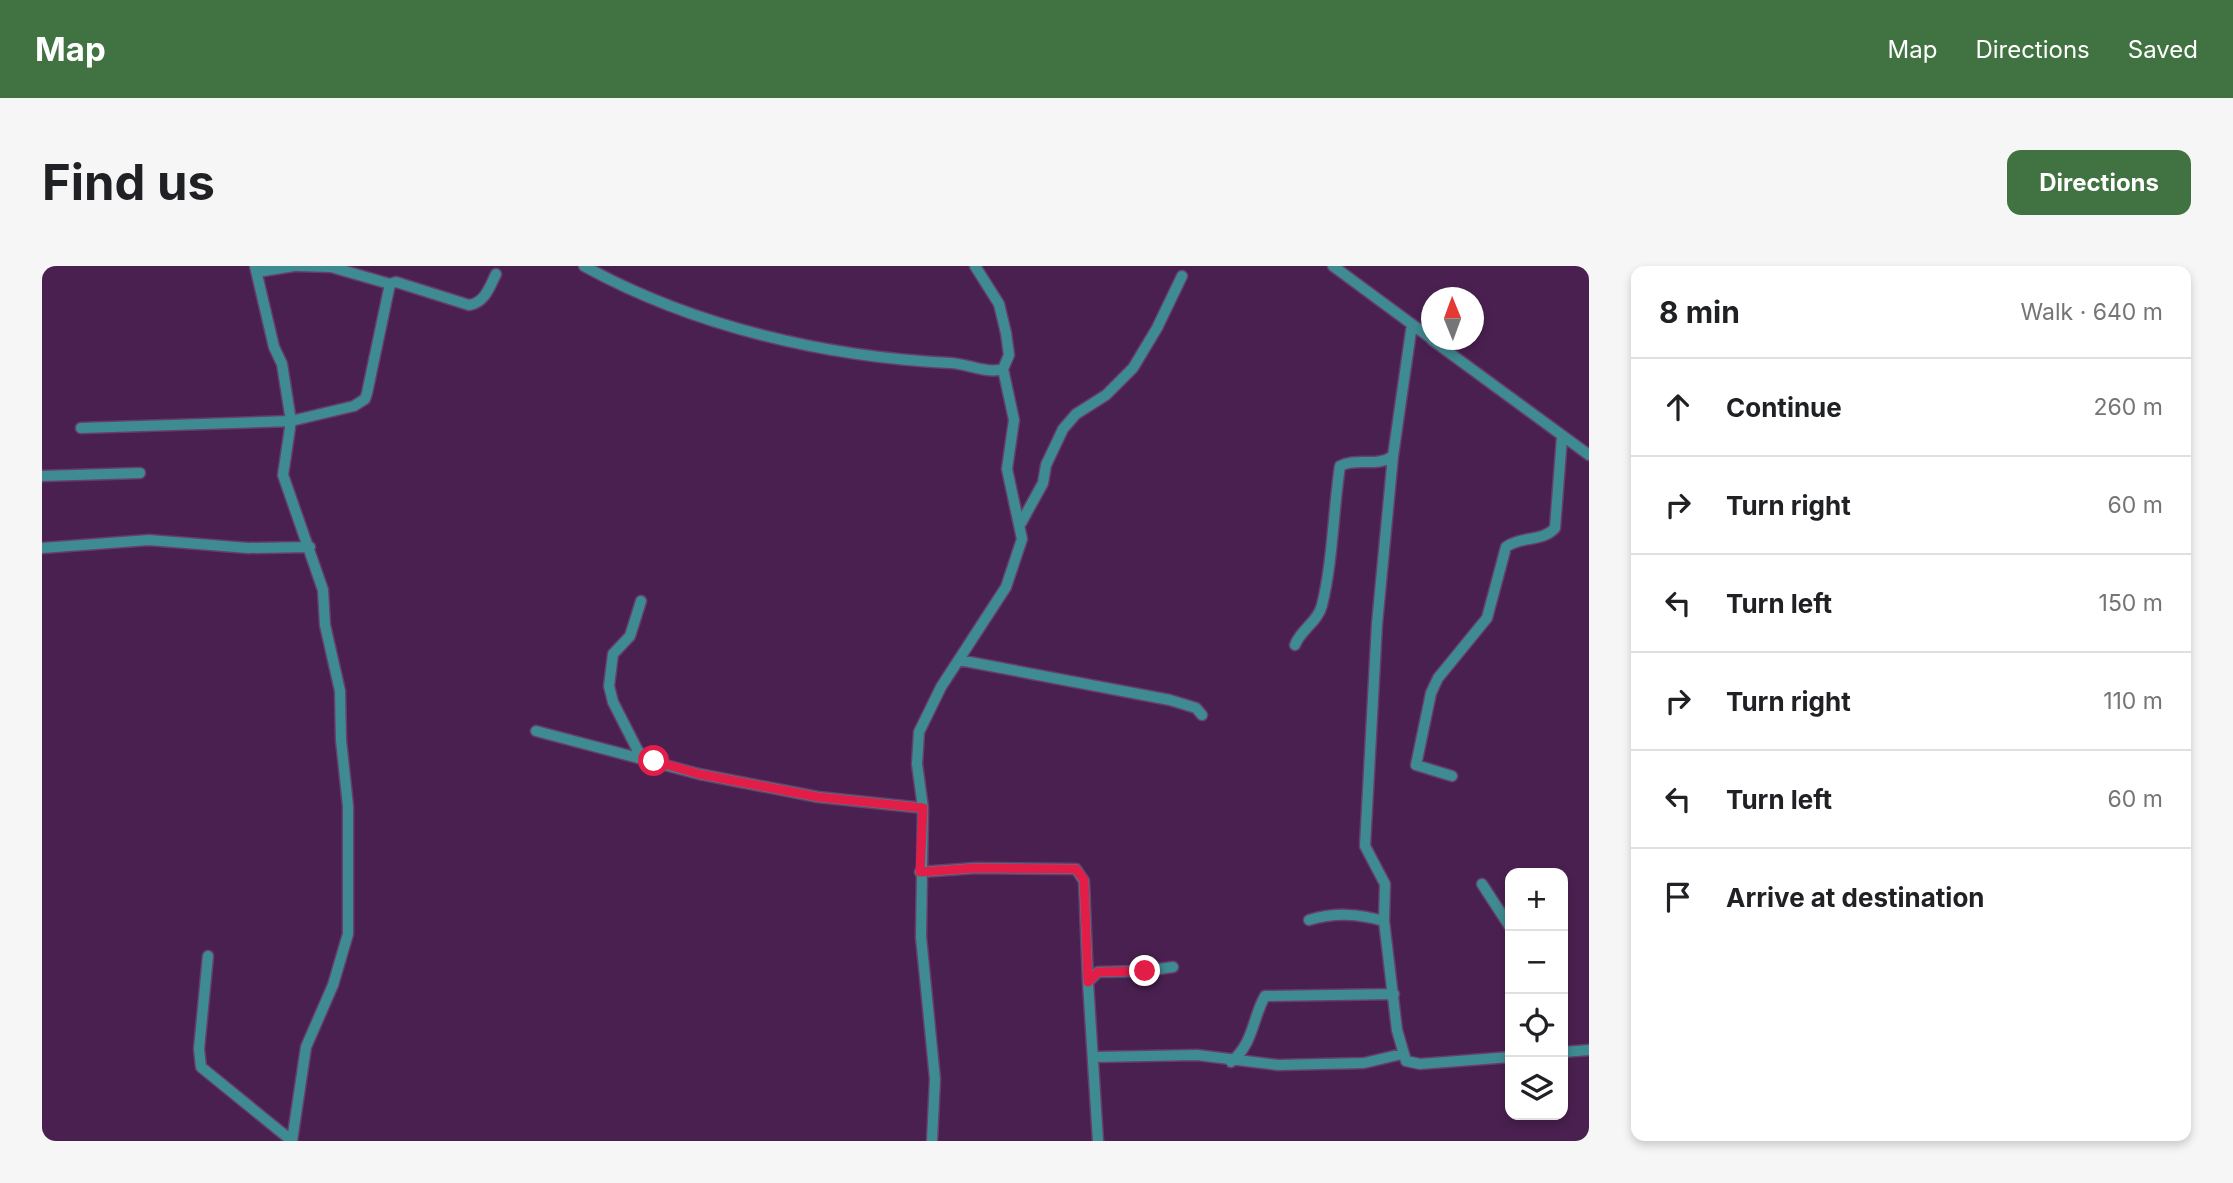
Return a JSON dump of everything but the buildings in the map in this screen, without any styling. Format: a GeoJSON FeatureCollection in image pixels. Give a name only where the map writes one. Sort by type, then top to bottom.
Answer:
{"type":"FeatureCollection","features":[{"type":"Feature","properties":{"kind":"street"},"geometry":{"type":"LineString","coordinates":[[584,266],[631,290],[729,326],[879,359],[1003,369]]}},
{"type":"Feature","properties":{"kind":"street"},"geometry":{"type":"LineString","coordinates":[[932,1141],[935,1079],[922,937],[920,872],[923,808],[917,764],[919,732],[941,687],[1006,587],[1021,539],[1020,523],[1007,469],[1014,420],[1003,369],[1009,355],[999,304],[975,266]]}},
{"type":"Feature","properties":{"kind":"street"},"geometry":{"type":"LineString","coordinates":[[1333,266],[1421,331]]}},
{"type":"Feature","properties":{"kind":"street"},"geometry":{"type":"LineString","coordinates":[[292,1141],[306,1047],[333,985],[344,950],[349,921],[348,806],[341,740],[340,691],[325,625],[323,590],[283,470],[291,421],[282,364],[274,346],[256,269],[331,267],[390,284],[396,282],[469,305],[476,304],[487,293],[496,274]]}},
{"type":"Feature","properties":{"kind":"street"},"geometry":{"type":"LineString","coordinates":[[1020,523],[1043,484],[1046,465],[1063,429],[1076,414],[1106,395],[1133,368],[1157,328],[1182,276]]}},
{"type":"Feature","properties":{"kind":"street"},"geometry":{"type":"LineString","coordinates":[[81,428],[291,421],[330,414],[365,400],[390,284]]}},
{"type":"Feature","properties":{"kind":"street"},"geometry":{"type":"LineString","coordinates":[[1412,324],[1393,456],[1377,624],[1365,846],[1385,884],[1384,921],[1402,1054],[1406,1061],[1420,1064],[1505,1057]]}},
{"type":"Feature","properties":{"kind":"street"},"geometry":{"type":"LineString","coordinates":[[1447,350],[1589,455]]}},
{"type":"Feature","properties":{"kind":"street"},"geometry":{"type":"LineString","coordinates":[[1452,776],[1416,765],[1431,693],[1438,678],[1488,618],[1506,547],[1513,542],[1549,534],[1555,528],[1562,437]]}},
{"type":"Feature","properties":{"kind":"street"},"geometry":{"type":"LineString","coordinates":[[1295,645],[1298,636],[1321,608],[1331,556],[1333,510],[1339,494],[1340,466],[1348,462],[1378,463],[1393,456]]}},
{"type":"Feature","properties":{"kind":"street"},"geometry":{"type":"LineString","coordinates":[[42,476],[140,473]]}},
{"type":"Feature","properties":{"kind":"street"},"geometry":{"type":"LineString","coordinates":[[42,548],[149,540],[223,547],[310,547]]}},
{"type":"Feature","properties":{"kind":"street"},"geometry":{"type":"LineString","coordinates":[[641,601],[630,636],[613,654],[610,692],[638,751],[668,767]]}},
{"type":"Feature","properties":{"kind":"street"},"geometry":{"type":"LineString","coordinates":[[959,660],[1170,700],[1196,708],[1202,715]]}},
{"type":"Feature","properties":{"kind":"street"},"geometry":{"type":"LineString","coordinates":[[536,731],[668,767],[818,797],[923,808]]}},
{"type":"Feature","properties":{"kind":"street"},"geometry":{"type":"LineString","coordinates":[[920,872],[976,868],[1076,869],[1084,880],[1098,1141]]}},
{"type":"Feature","properties":{"kind":"street"},"geometry":{"type":"LineString","coordinates":[[1482,884],[1505,919]]}},
{"type":"Feature","properties":{"kind":"street"},"geometry":{"type":"LineString","coordinates":[[1309,920],[1324,915],[1358,914],[1384,921]]}},
{"type":"Feature","properties":{"kind":"street"},"geometry":{"type":"LineString","coordinates":[[208,956],[199,1049],[201,1067],[292,1141]]}},
{"type":"Feature","properties":{"kind":"street"},"geometry":{"type":"LineString","coordinates":[[1088,982],[1098,972],[1145,971],[1173,967]]}},
{"type":"Feature","properties":{"kind":"street"},"geometry":{"type":"LineString","coordinates":[[1231,1062],[1250,1041],[1258,1007],[1265,996],[1394,994]]}},
{"type":"Feature","properties":{"kind":"street"},"geometry":{"type":"LineString","coordinates":[[1568,1052],[1589,1050]]}},
{"type":"Feature","properties":{"kind":"street"},"geometry":{"type":"LineString","coordinates":[[1095,1056],[1197,1055],[1231,1062],[1278,1065],[1364,1063],[1402,1054]]}},
{"type":"Feature","properties":{"kind":"route"},"geometry":{"type":"LineString","coordinates":[[654,761],[699,774],[750,781],[818,797],[923,808],[920,872],[976,868],[1076,869],[1084,880],[1088,982],[1091,976],[1098,972],[1145,971]]}}]}
